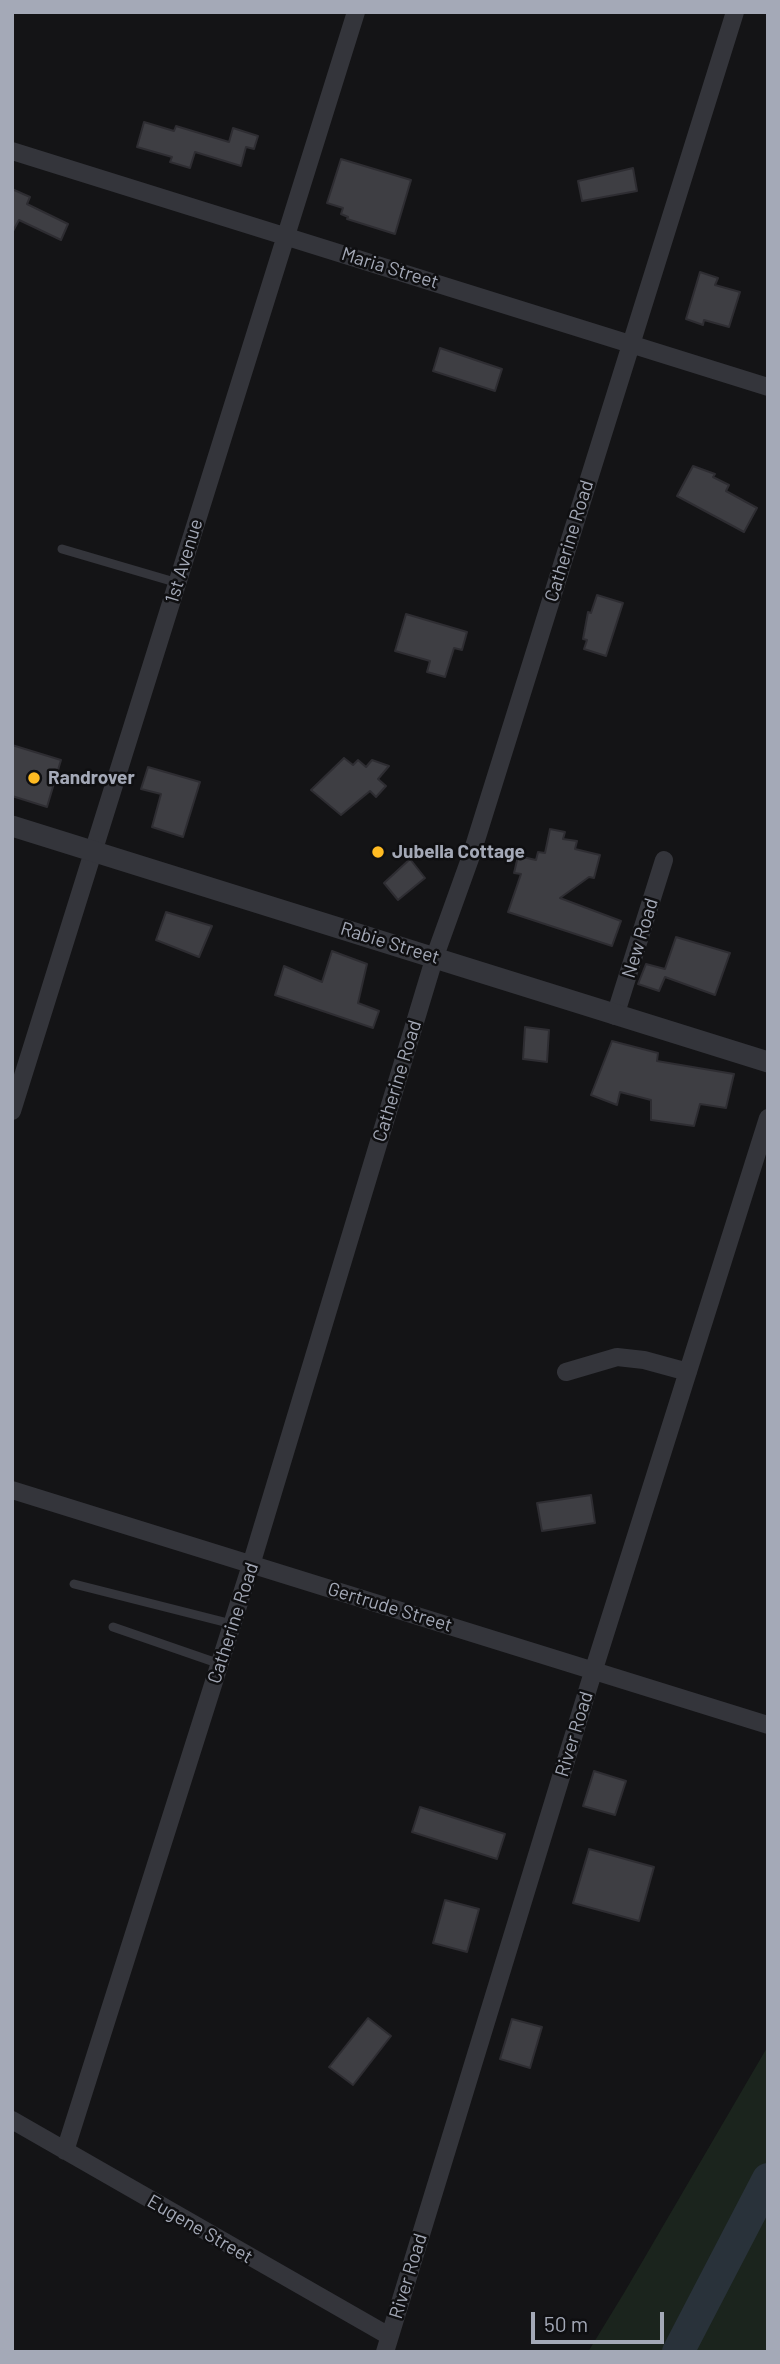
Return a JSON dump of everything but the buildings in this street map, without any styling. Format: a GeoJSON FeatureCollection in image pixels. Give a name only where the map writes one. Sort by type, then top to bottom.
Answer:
{"type":"FeatureCollection","features":[{"type":"Feature","properties":{"kind":"street","name":"1st Avenue"},"geometry":{"type":"LineString","coordinates":[[12,1111],[356,12]]}},
{"type":"Feature","properties":{"kind":"street","name":"Catherine Road"},"geometry":{"type":"LineString","coordinates":[[65,2151],[251,1565],[435,957],[471,856],[735,12]]}},
{"type":"Feature","properties":{"kind":"street","name":"Maria Street"},"geometry":{"type":"LineString","coordinates":[[12,151],[631,342],[768,387]]}},
{"type":"Feature","properties":{"kind":"street","name":"Rabie Street"},"geometry":{"type":"LineString","coordinates":[[12,826],[768,1062]]}},
{"type":"Feature","properties":{"kind":"street","name":"New Road"},"geometry":{"type":"LineString","coordinates":[[615,1016],[664,860]]}},
{"type":"Feature","properties":{"kind":"street","name":"River Road"},"geometry":{"type":"LineString","coordinates":[[387,2344],[594,1669],[768,1118]]}},
{"type":"Feature","properties":{"kind":"street"},"geometry":{"type":"LineString","coordinates":[[566,1372],[617,1357],[645,1360],[688,1372]]}},
{"type":"Feature","properties":{"kind":"street","name":"Gertrude Street"},"geometry":{"type":"LineString","coordinates":[[12,1490],[768,1725]]}},
{"type":"Feature","properties":{"kind":"street","name":"Eugene Street"},"geometry":{"type":"LineString","coordinates":[[12,2120],[387,2344]]}},
{"type":"Feature","properties":{"kind":"lane"},"geometry":{"type":"LineString","coordinates":[[62,549],[178,583]]}},
{"type":"Feature","properties":{"kind":"lane"},"geometry":{"type":"LineString","coordinates":[[74,1584],[232,1624]]}},
{"type":"Feature","properties":{"kind":"lane"},"geometry":{"type":"LineString","coordinates":[[113,1628],[220,1664]]}},
{"type":"Feature","properties":{"kind":"shaded area"},"geometry":{"type":"Polygon","coordinates":[[[768,2046],[768,2352],[588,2352],[624,2293],[768,2046]]]}},
{"type":"Feature","properties":{"kind":"waterway"},"geometry":{"type":"LineString","coordinates":[[678,2352],[768,2179]]}},
{"type":"Feature","properties":{"kind":"place","name":"Randrover"},"geometry":{"type":"Point","coordinates":[34,778]}},
{"type":"Feature","properties":{"kind":"place","name":"Jubella Cottage"},"geometry":{"type":"Point","coordinates":[378,852]}}]}
